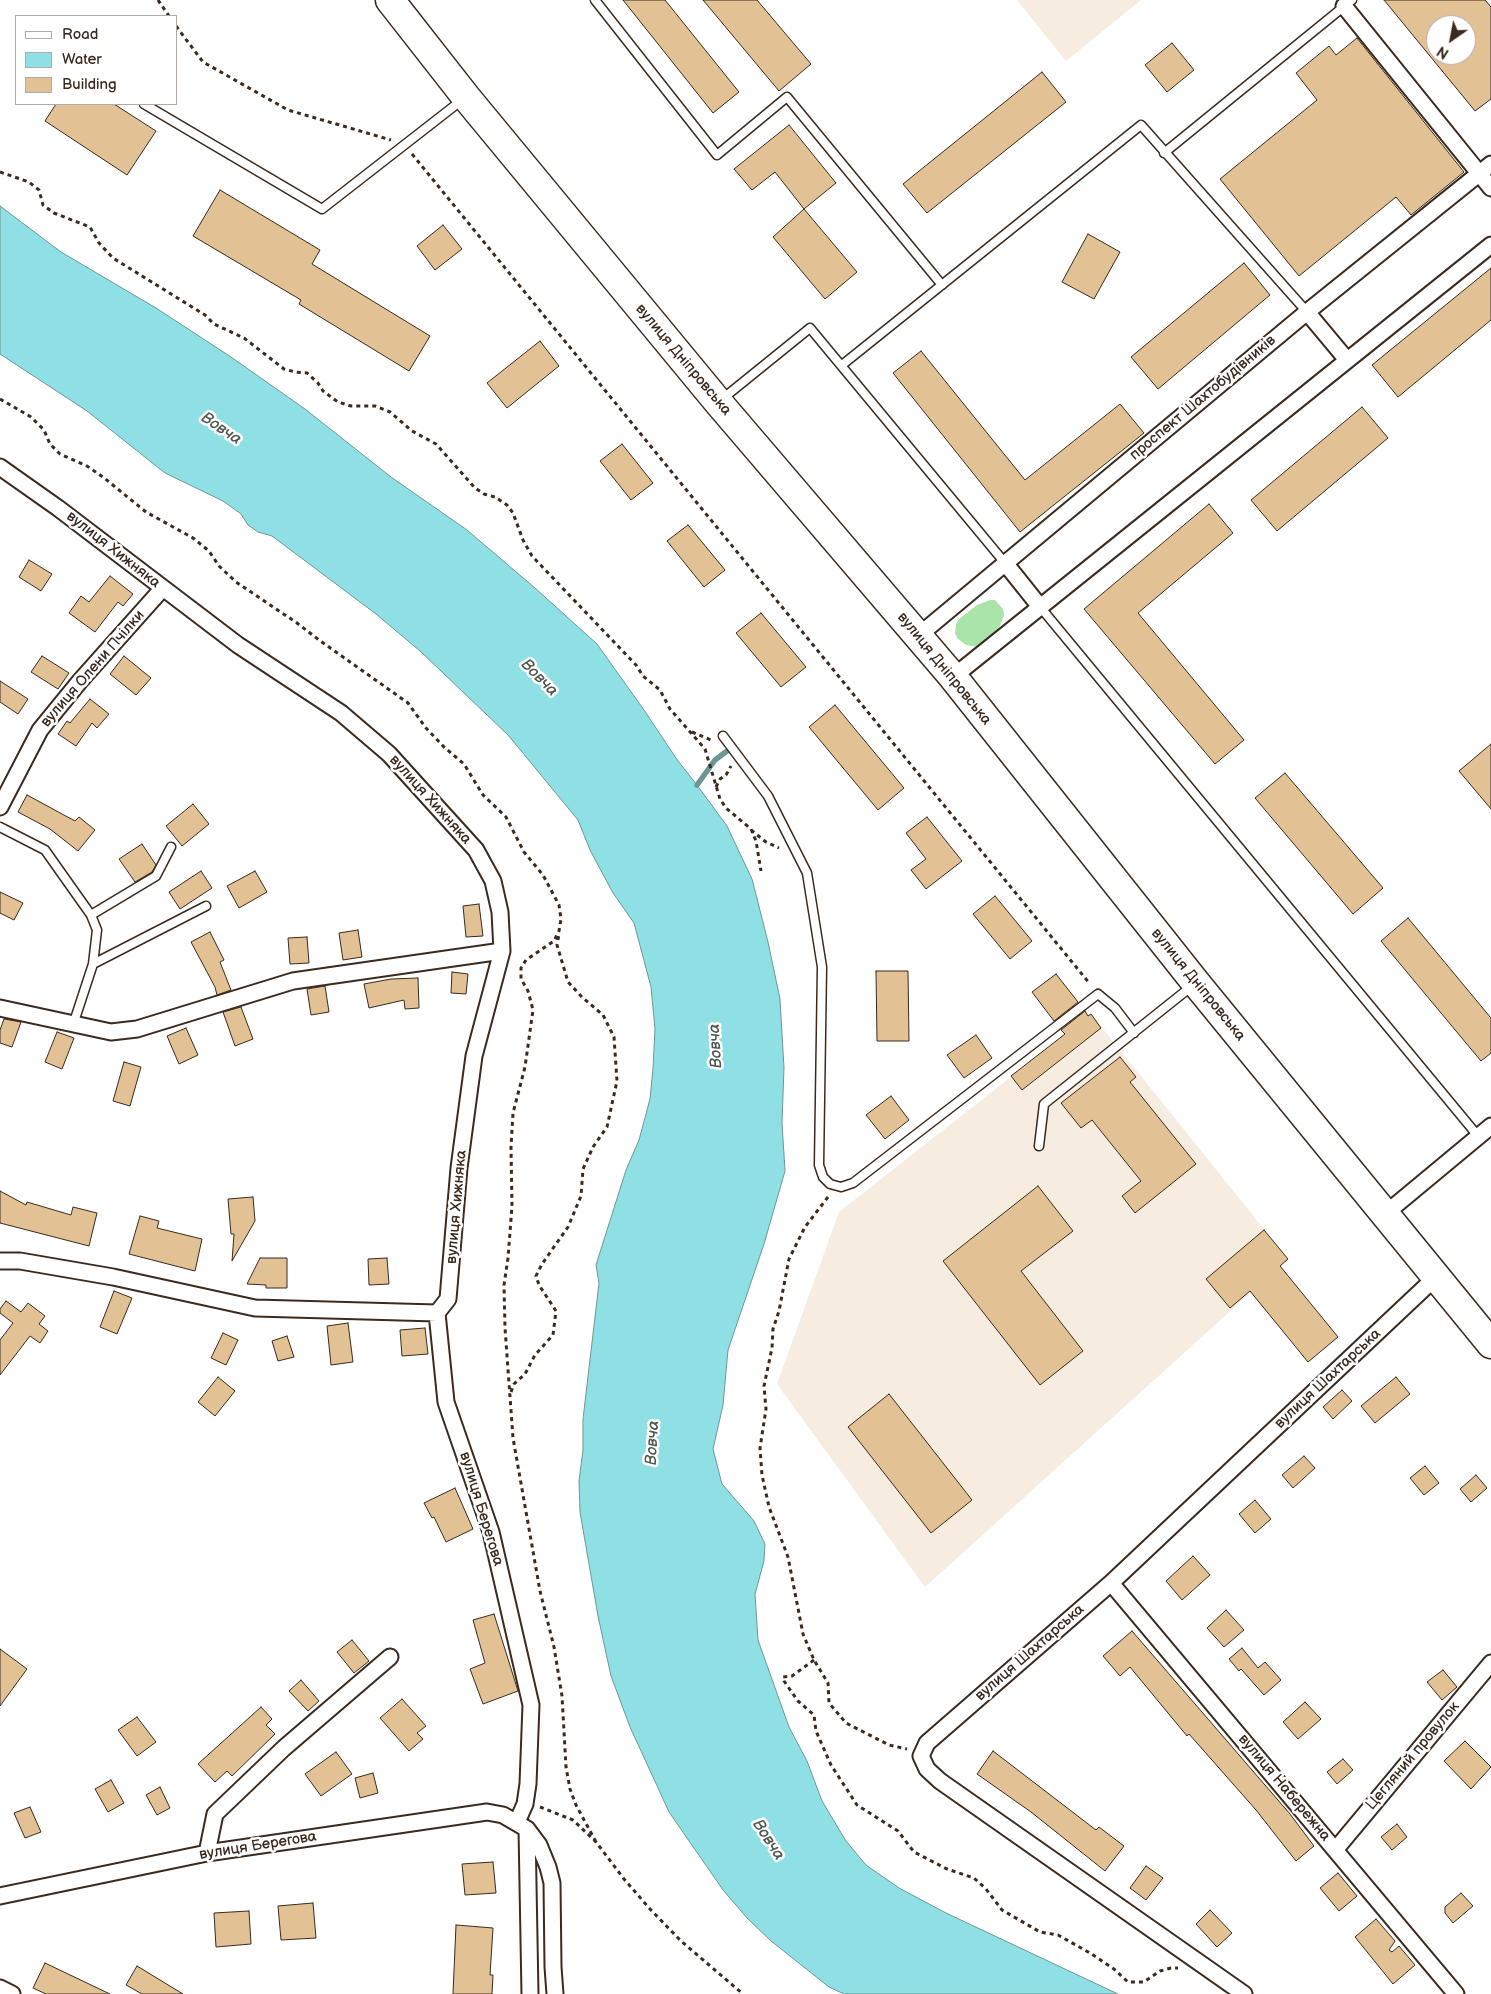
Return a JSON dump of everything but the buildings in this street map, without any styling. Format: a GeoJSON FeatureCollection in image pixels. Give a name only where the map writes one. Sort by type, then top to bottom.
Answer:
{"type":"FeatureCollection","features":[{"type":"Feature","properties":{"kind":"highway","name":"вулиця Дніпровська"},"geometry":{"type":"LineString","coordinates":[[390,0],[466,97],[718,402],[953,677],[1196,983],[1491,1344]]}},
{"type":"Feature","properties":{"kind":"street"},"geometry":{"type":"LineString","coordinates":[[1348,3],[1485,169],[1491,188]]}},
{"type":"Feature","properties":{"kind":"street","name":"проспект Шахтобудівників"},"geometry":{"type":"LineString","coordinates":[[918,636],[1307,312],[1485,169]]}},
{"type":"Feature","properties":{"kind":"street"},"geometry":{"type":"LineString","coordinates":[[953,677],[1491,245]]}},
{"type":"Feature","properties":{"kind":"street"},"geometry":{"type":"LineString","coordinates":[[1307,312],[1347,360]]}},
{"type":"Feature","properties":{"kind":"street","name":"вулиця Хижняка"},"geometry":{"type":"LineString","coordinates":[[0,467],[58,508],[238,645],[340,713],[389,754],[476,850],[492,881],[500,912],[502,951],[474,1056],[459,1168],[448,1299],[437,1314]]}},
{"type":"Feature","properties":{"kind":"street"},"geometry":{"type":"LineString","coordinates":[[1005,563],[1041,608]]}},
{"type":"Feature","properties":{"kind":"street","name":"вулиця Олени Пчілки"},"geometry":{"type":"LineString","coordinates":[[0,806],[40,730],[80,681],[163,588]]}},
{"type":"Feature","properties":{"kind":"street"},"geometry":{"type":"LineString","coordinates":[[0,1008],[111,1032],[137,1029],[293,982],[502,951]]}},
{"type":"Feature","properties":{"kind":"street"},"geometry":{"type":"LineString","coordinates":[[1385,1214],[1491,1126]]}},
{"type":"Feature","properties":{"kind":"street"},"geometry":{"type":"LineString","coordinates":[[0,1261],[20,1261],[113,1277],[255,1308],[437,1314]]}},
{"type":"Feature","properties":{"kind":"street","name":"вулиця Шахтарська"},"geometry":{"type":"LineString","coordinates":[[921,1756],[927,1743],[1111,1583],[1436,1277]]}},
{"type":"Feature","properties":{"kind":"street","name":"вулиця Берегова"},"geometry":{"type":"LineString","coordinates":[[437,1314],[446,1402],[490,1532],[530,1706],[528,1784],[522,1826],[530,1994]]}},
{"type":"Feature","properties":{"kind":"street","name":"вулиця Набережна"},"geometry":{"type":"LineString","coordinates":[[1111,1583],[1456,1994]]}},
{"type":"Feature","properties":{"kind":"street"},"geometry":{"type":"LineString","coordinates":[[207,1853],[215,1814],[284,1748],[390,1657]]}},
{"type":"Feature","properties":{"kind":"street","name":"Цегляний провулок"},"geometry":{"type":"LineString","coordinates":[[1336,1849],[1491,1663]]}},
{"type":"Feature","properties":{"kind":"street"},"geometry":{"type":"LineString","coordinates":[[921,1756],[927,1769],[940,1781],[1244,1994]]}},
{"type":"Feature","properties":{"kind":"street","name":"вулиця Берегова"},"geometry":{"type":"LineString","coordinates":[[0,1896],[207,1853],[487,1812],[503,1815],[522,1826]]}},
{"type":"Feature","properties":{"kind":"street"},"geometry":{"type":"LineString","coordinates":[[522,1826],[539,1845],[552,1883],[555,1994]]}},
{"type":"Feature","properties":{"kind":"street"},"geometry":{"type":"LineString","coordinates":[[0,1988],[12,1994]]}},
{"type":"Feature","properties":{"kind":"lane"},"geometry":{"type":"LineString","coordinates":[[595,0],[717,155],[787,97],[942,285]]}},
{"type":"Feature","properties":{"kind":"lane"},"geometry":{"type":"LineString","coordinates":[[1164,153],[1348,3]]}},
{"type":"Feature","properties":{"kind":"lane"},"geometry":{"type":"LineString","coordinates":[[146,105],[322,209],[466,97]]}},
{"type":"Feature","properties":{"kind":"lane"},"geometry":{"type":"LineString","coordinates":[[842,365],[1141,126],[1307,312]]}},
{"type":"Feature","properties":{"kind":"lane"},"geometry":{"type":"LineString","coordinates":[[718,402],[810,328],[1005,563]]}},
{"type":"Feature","properties":{"kind":"lane"},"geometry":{"type":"LineString","coordinates":[[1041,608],[1478,1136]]}},
{"type":"Feature","properties":{"kind":"lane"},"geometry":{"type":"LineString","coordinates":[[726,738],[768,796],[807,873],[822,967],[819,1165],[823,1177],[830,1184],[841,1187],[853,1184],[1098,994],[1114,1008],[1134,1033]]}},
{"type":"Feature","properties":{"kind":"lane"},"geometry":{"type":"LineString","coordinates":[[0,827],[45,850],[92,914],[97,930],[93,964],[73,1025]]}},
{"type":"Feature","properties":{"kind":"lane"},"geometry":{"type":"LineString","coordinates":[[92,914],[156,876],[171,847]]}},
{"type":"Feature","properties":{"kind":"lane"},"geometry":{"type":"LineString","coordinates":[[93,964],[206,906]]}},
{"type":"Feature","properties":{"kind":"lane"},"geometry":{"type":"LineString","coordinates":[[1039,1146],[1044,1104],[1196,983]]}},
{"type":"Feature","properties":{"kind":"path"},"geometry":{"type":"LineString","coordinates":[[158,0],[168,15]]}},
{"type":"Feature","properties":{"kind":"path"},"geometry":{"type":"LineString","coordinates":[[178,29],[203,62],[288,110],[404,144],[1098,994]]}},
{"type":"Feature","properties":{"kind":"path"},"geometry":{"type":"LineString","coordinates":[[0,172],[29,182],[39,190],[43,205],[54,213],[90,227],[99,243],[113,258],[205,315],[214,324],[244,338],[284,369],[307,373],[318,383],[323,391],[338,402],[351,406],[375,406],[390,412],[412,431],[436,444],[475,488],[484,494],[495,497],[514,513],[523,540],[532,556],[636,665],[643,676],[660,690],[670,709],[705,750],[720,799],[726,808],[766,842],[786,852],[797,853]]}},
{"type":"Feature","properties":{"kind":"path"},"geometry":{"type":"LineString","coordinates":[[0,399],[31,416],[44,430],[50,444],[60,454],[87,466],[103,476],[146,512],[194,538],[209,551],[219,566],[236,582],[297,623],[408,703],[426,728],[464,764],[484,795],[506,817],[524,852],[543,875],[559,905],[561,920],[557,945],[568,982],[582,997],[603,1014],[614,1037],[617,1081],[607,1128],[593,1147],[584,1169],[581,1196],[568,1227],[542,1264],[536,1276],[539,1285],[556,1311],[553,1335],[535,1356],[525,1374],[514,1384],[510,1394]]}},
{"type":"Feature","properties":{"kind":"path"},"geometry":{"type":"LineString","coordinates":[[689,730],[718,742],[726,738]]}},
{"type":"Feature","properties":{"kind":"path"},"geometry":{"type":"LineString","coordinates":[[716,787],[731,766],[744,763]]}},
{"type":"Feature","properties":{"kind":"path"},"geometry":{"type":"LineString","coordinates":[[751,829],[756,841],[761,871]]}},
{"type":"Feature","properties":{"kind":"path"},"geometry":{"type":"LineString","coordinates":[[559,931],[554,941],[526,960],[521,968],[521,980],[528,991],[533,1010],[525,1067],[513,1113],[511,1147],[512,1206],[504,1285],[505,1328],[513,1438],[540,1591],[554,1647],[562,1696],[566,1767],[570,1789],[576,1806],[596,1842],[624,1879],[650,1910],[681,1941],[742,1994]]}},
{"type":"Feature","properties":{"kind":"path"},"geometry":{"type":"LineString","coordinates":[[841,1187],[831,1193],[817,1208],[789,1259],[779,1311],[773,1329],[772,1348],[764,1386],[766,1410],[760,1448],[762,1475],[769,1507],[788,1557],[803,1634],[814,1660],[828,1683],[829,1703],[846,1723],[889,1745],[907,1749],[921,1756]]}},
{"type":"Feature","properties":{"kind":"path"},"geometry":{"type":"LineString","coordinates":[[814,1660],[792,1676],[783,1676],[784,1681],[798,1701],[814,1715],[816,1731],[831,1765],[857,1805],[898,1831],[914,1852],[947,1869],[974,1878],[1002,1910],[1040,1932],[1058,1935],[1090,1953],[1128,1982],[1144,1982],[1166,1969],[1185,1968]]}},
{"type":"Feature","properties":{"kind":"path"},"geometry":{"type":"LineString","coordinates":[[525,1804],[544,1807],[572,1820],[596,1842]]}},
{"type":"Feature","properties":{"kind":"shaded area"},"geometry":{"type":"Polygon","coordinates":[[[1017,0],[1141,0],[1066,61],[1017,0]]]}},
{"type":"Feature","properties":{"kind":"shaded area"},"geometry":{"type":"Polygon","coordinates":[[[1091,1014],[1288,1259],[925,1587],[777,1384],[839,1212],[1091,1014]]]}},
{"type":"Feature","properties":{"kind":"green space"},"geometry":{"type":"Polygon","coordinates":[[[995,600],[1003,609],[1004,615],[1000,626],[984,644],[978,647],[966,645],[957,638],[955,633],[956,624],[959,619],[977,605],[995,600]]]}},
{"type":"Feature","properties":{"kind":"water","name":"Вовча"},"geometry":{"type":"Polygon","coordinates":[[[0,206],[61,252],[156,308],[231,357],[305,409],[391,477],[467,530],[597,644],[678,761],[727,826],[752,879],[768,942],[780,999],[784,1068],[782,1123],[785,1171],[764,1244],[728,1350],[723,1405],[713,1449],[722,1484],[754,1521],[765,1544],[764,1561],[755,1594],[758,1640],[789,1727],[807,1761],[822,1801],[846,1841],[866,1865],[899,1888],[946,1913],[1118,1994],[844,1994],[829,1987],[771,1941],[748,1919],[723,1890],[669,1812],[630,1727],[611,1676],[598,1616],[580,1512],[579,1481],[583,1450],[583,1419],[599,1283],[596,1265],[626,1170],[639,1140],[650,1099],[653,1068],[655,1029],[651,987],[634,923],[613,893],[590,850],[578,820],[508,735],[420,651],[376,614],[272,536],[258,532],[248,525],[241,514],[223,501],[165,473],[87,411],[0,354],[0,206]]]}},
{"type":"Feature","properties":{"kind":"waterway"},"geometry":{"type":"LineString","coordinates":[[697,785],[715,760],[727,751]]}}]}
